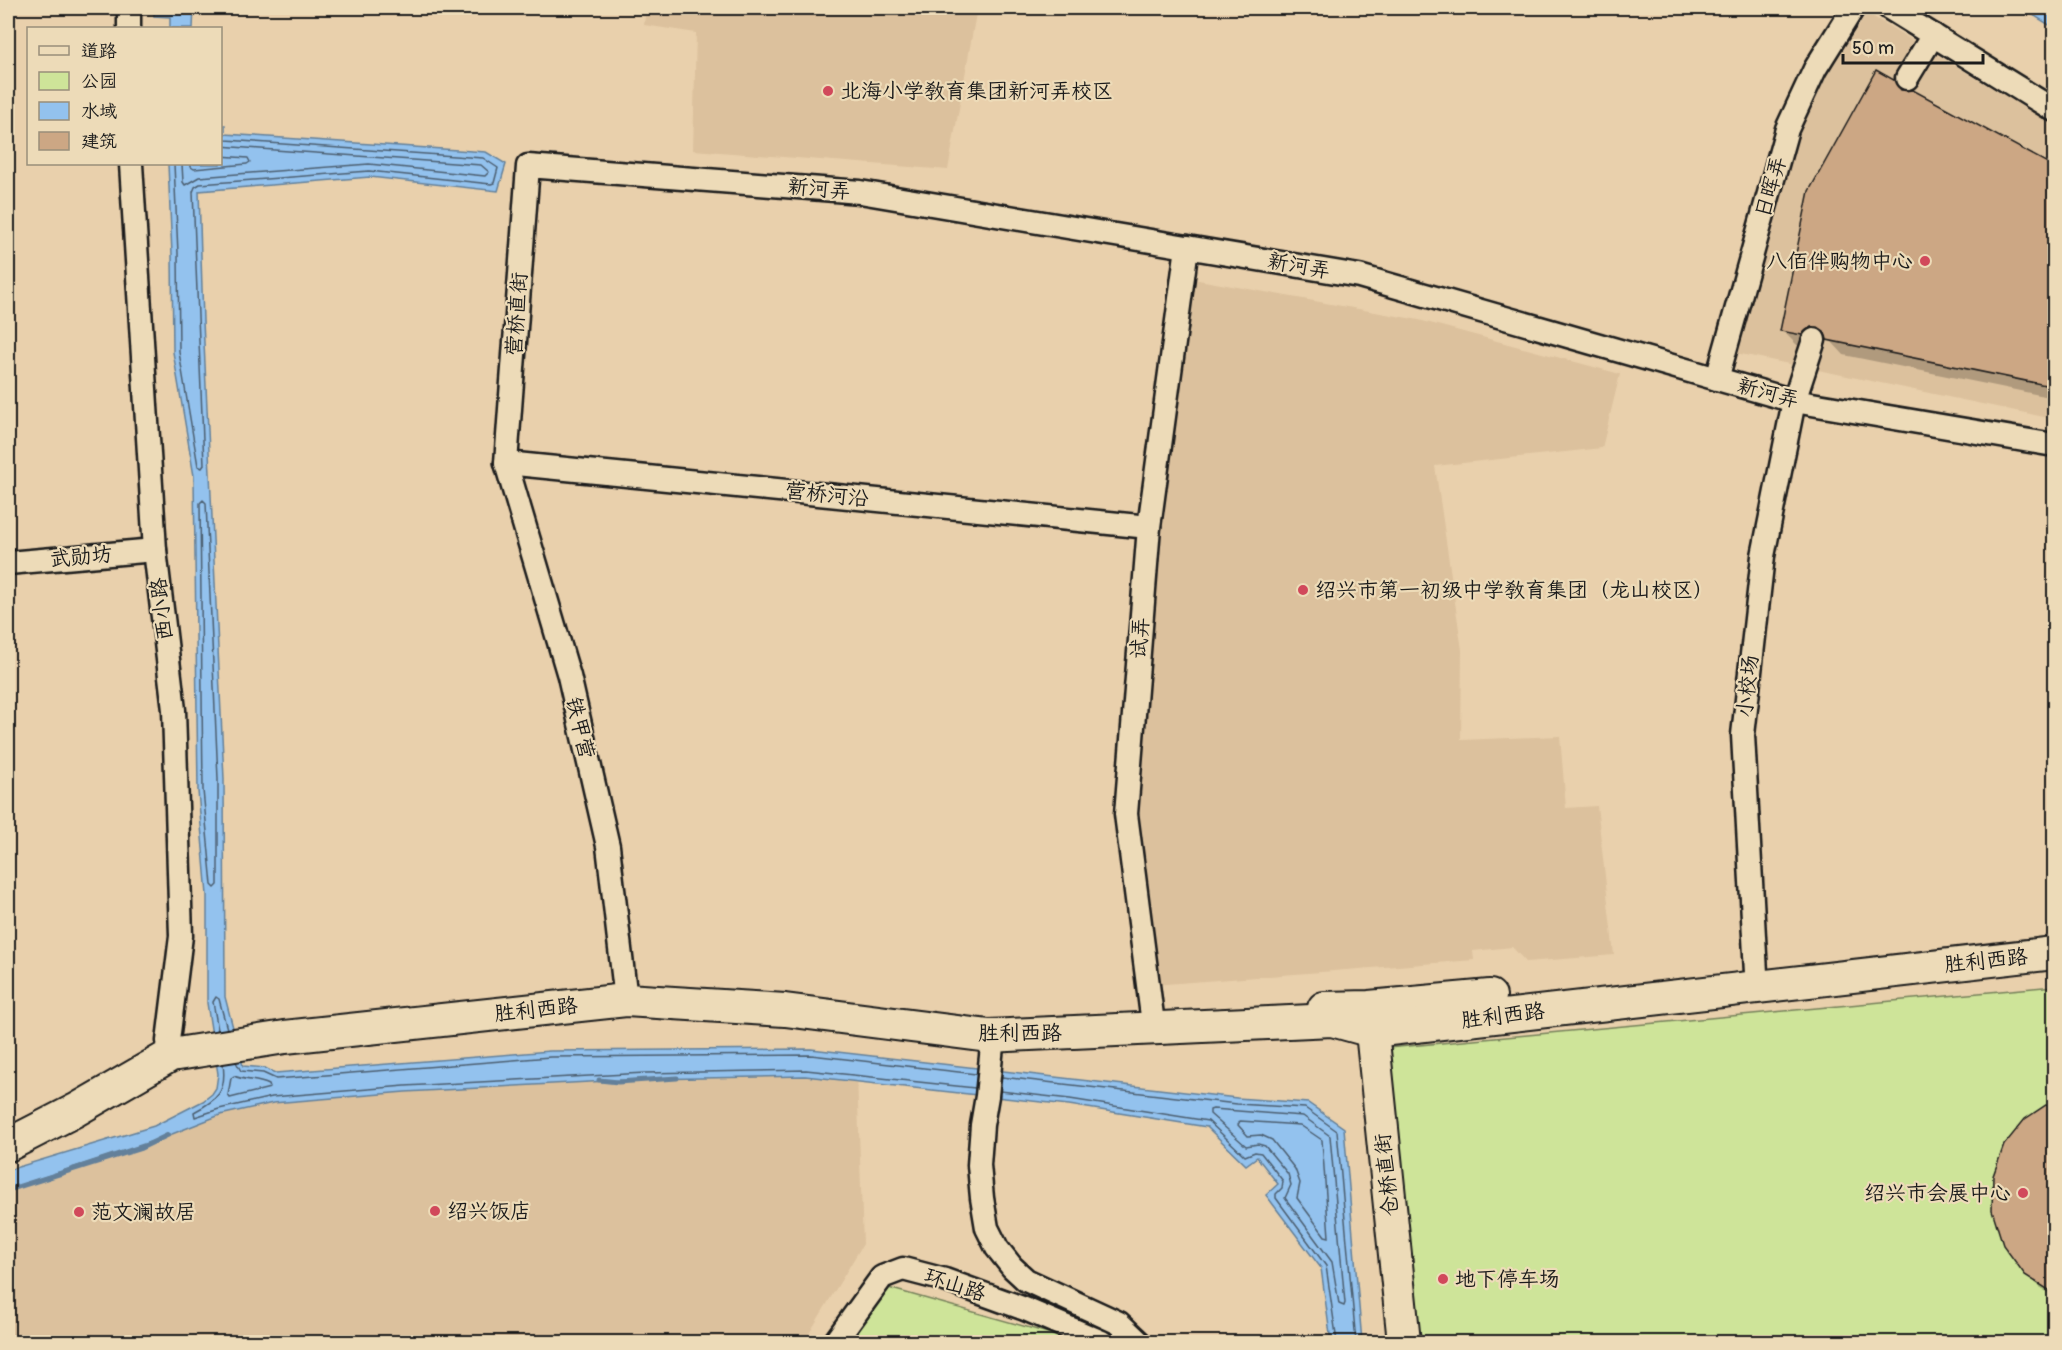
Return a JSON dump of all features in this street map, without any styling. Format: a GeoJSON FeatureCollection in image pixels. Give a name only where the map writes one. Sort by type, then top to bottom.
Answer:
{"type":"FeatureCollection","features":[{"type":"Feature","properties":{"kind":"main road","name":"胜利西路"},"geometry":{"type":"LineString","coordinates":[[1370,1019],[2055,935]]}},
{"type":"Feature","properties":{"kind":"main road","name":"胜利西路"},"geometry":{"type":"LineString","coordinates":[[8,1126],[145,1049],[240,1036],[313,1018],[626,993],[785,993],[990,1024],[1370,1019],[2055,953]]}},
{"type":"Feature","properties":{"kind":"main road","name":"胜利西路"},"geometry":{"type":"LineString","coordinates":[[626,993],[785,1010],[992,1050],[1154,1023]]}},
{"type":"Feature","properties":{"kind":"main road","name":"仓桥直街"},"geometry":{"type":"LineString","coordinates":[[1370,1019],[1404,1342]]}},
{"type":"Feature","properties":{"kind":"main road","name":"胜利西路"},"geometry":{"type":"LineString","coordinates":[[8,1145],[76,1110],[182,1045]]}},
{"type":"Feature","properties":{"kind":"street"},"geometry":{"type":"LineString","coordinates":[[129,8],[129,27]]}},
{"type":"Feature","properties":{"kind":"street","name":"日晖弄"},"geometry":{"type":"LineString","coordinates":[[1717,379],[1787,129],[1815,69],[1853,8]]}},
{"type":"Feature","properties":{"kind":"street"},"geometry":{"type":"LineString","coordinates":[[1889,8],[2055,110]]}},
{"type":"Feature","properties":{"kind":"street"},"geometry":{"type":"LineString","coordinates":[[1907,78],[1933,35]]}},
{"type":"Feature","properties":{"kind":"street","name":"西小路"},"geometry":{"type":"LineString","coordinates":[[131,165],[155,550],[174,711],[181,925],[182,1045]]}},
{"type":"Feature","properties":{"kind":"street","name":"新河弄"},"geometry":{"type":"LineString","coordinates":[[528,166],[860,192],[1359,276],[1794,401],[2055,445]]}},
{"type":"Feature","properties":{"kind":"street","name":"营桥直街"},"geometry":{"type":"LineString","coordinates":[[506,463],[528,166]]}},
{"type":"Feature","properties":{"kind":"street","name":"试弄"},"geometry":{"type":"LineString","coordinates":[[1154,1023],[1126,814],[1149,527],[1187,247]]}},
{"type":"Feature","properties":{"kind":"street","name":"小校场"},"geometry":{"type":"LineString","coordinates":[[1756,973],[1743,735],[1762,556],[1794,401],[1814,340]]}},
{"type":"Feature","properties":{"kind":"street","name":"营桥河沿"},"geometry":{"type":"LineString","coordinates":[[506,463],[1149,527]]}},
{"type":"Feature","properties":{"kind":"street","name":"铁甲营"},"geometry":{"type":"LineString","coordinates":[[506,463],[568,676],[608,846],[626,993]]}},
{"type":"Feature","properties":{"kind":"street","name":"武勋坊"},"geometry":{"type":"LineString","coordinates":[[8,563],[155,550]]}},
{"type":"Feature","properties":{"kind":"street"},"geometry":{"type":"LineString","coordinates":[[992,1050],[979,1166],[987,1228],[997,1248],[1012,1268],[1026,1280],[1119,1323],[1139,1342]]}},
{"type":"Feature","properties":{"kind":"street","name":"环山路"},"geometry":{"type":"LineString","coordinates":[[835,1342],[882,1277],[903,1269],[945,1280],[1102,1342]]}},
{"type":"Feature","properties":{"kind":"shaded area","name":"北海小学教育集团新河弄校区"},"geometry":{"type":"Polygon","coordinates":[[[646,8],[977,8],[948,170],[693,150],[696,33],[644,25],[646,8]]]}},
{"type":"Feature","properties":{"kind":"shaded area","name":"八佰伴购物中心"},"geometry":{"type":"Polygon","coordinates":[[[1867,13],[2054,125],[2054,419],[1736,353],[1789,157],[1821,85],[1867,13]]]}},
{"type":"Feature","properties":{"kind":"shaded area","name":"绍兴市第一初级中学教育集团（龙山校区）"},"geometry":{"type":"Polygon","coordinates":[[[1193,279],[1419,320],[1620,374],[1602,448],[1435,466],[1462,650],[1461,740],[1560,736],[1566,808],[1597,806],[1614,955],[1526,962],[1512,947],[1473,951],[1474,960],[1153,985],[1126,814],[1159,530],[1193,279]]]}},
{"type":"Feature","properties":{"kind":"shaded area","name":"绍兴饭店"},"geometry":{"type":"Polygon","coordinates":[[[857,1075],[863,1244],[804,1342],[8,1342],[8,1178],[326,1082],[857,1075]]]}},
{"type":"Feature","properties":{"kind":"green space"},"geometry":{"type":"Polygon","coordinates":[[[2054,986],[2054,1342],[1391,1342],[1366,1050],[2054,986]]]}},
{"type":"Feature","properties":{"kind":"green space"},"geometry":{"type":"Polygon","coordinates":[[[885,1287],[1080,1342],[845,1342],[885,1287]]]}},
{"type":"Feature","properties":{"kind":"water"},"geometry":{"type":"Polygon","coordinates":[[[154,8],[194,8],[193,27],[170,27],[170,17],[154,16],[154,8]]]}},
{"type":"Feature","properties":{"kind":"water"},"geometry":{"type":"Polygon","coordinates":[[[2022,8],[2054,8],[2054,28],[2022,8]]]}},
{"type":"Feature","properties":{"kind":"water"},"geometry":{"type":"Polygon","coordinates":[[[222,125],[225,125],[225,134],[486,152],[506,164],[498,191],[370,177],[199,191],[224,779],[225,997],[243,1066],[265,1068],[275,1073],[550,1051],[811,1049],[1237,1098],[1308,1103],[1344,1128],[1362,1342],[1331,1342],[1321,1268],[1266,1195],[1278,1184],[1257,1157],[1246,1165],[1207,1127],[1069,1105],[805,1076],[645,1079],[405,1092],[273,1103],[220,1115],[162,1138],[8,1189],[8,1170],[154,1126],[203,1101],[216,1088],[218,1074],[207,1003],[207,895],[198,791],[194,476],[173,352],[168,165],[222,165],[222,125]]]}},
{"type":"Feature","properties":{"kind":"building","name":"八佰伴购物中心"},"geometry":{"type":"Polygon","coordinates":[[[1876,70],[1894,80],[1901,90],[1913,90],[2055,167],[2055,387],[1827,340],[1824,331],[1818,327],[1811,327],[1802,335],[1780,331],[1809,191],[1876,70]]]}},
{"type":"Feature","properties":{"kind":"building","name":"绍兴市会展中心"},"geometry":{"type":"Polygon","coordinates":[[[2055,1099],[2055,1294],[2025,1275],[2003,1245],[1992,1210],[1993,1176],[2004,1145],[2025,1119],[2055,1099]]]}},
{"type":"Feature","properties":{"kind":"waterway"},"geometry":{"type":"LineString","coordinates":[[599,1080],[618,1082],[677,1078]]}},
{"type":"Feature","properties":{"kind":"waterway"},"geometry":{"type":"LineString","coordinates":[[8,1190],[141,1148],[168,1135]]}},
{"type":"Feature","properties":{"kind":"place","name":"北海小学教育集团新河弄校区"},"geometry":{"type":"Point","coordinates":[828,91]}},
{"type":"Feature","properties":{"kind":"place","name":"八佰伴购物中心"},"geometry":{"type":"Point","coordinates":[1925,261]}},
{"type":"Feature","properties":{"kind":"place","name":"绍兴市第一初级中学教育集团（龙山校区）"},"geometry":{"type":"Point","coordinates":[1303,590]}},
{"type":"Feature","properties":{"kind":"place","name":"绍兴市会展中心"},"geometry":{"type":"Point","coordinates":[2023,1193]}},
{"type":"Feature","properties":{"kind":"place","name":"绍兴饭店"},"geometry":{"type":"Point","coordinates":[435,1211]}},
{"type":"Feature","properties":{"kind":"place","name":"范文澜故居"},"geometry":{"type":"Point","coordinates":[79,1212]}},
{"type":"Feature","properties":{"kind":"place","name":"地下停车场"},"geometry":{"type":"Point","coordinates":[1443,1279]}}]}
